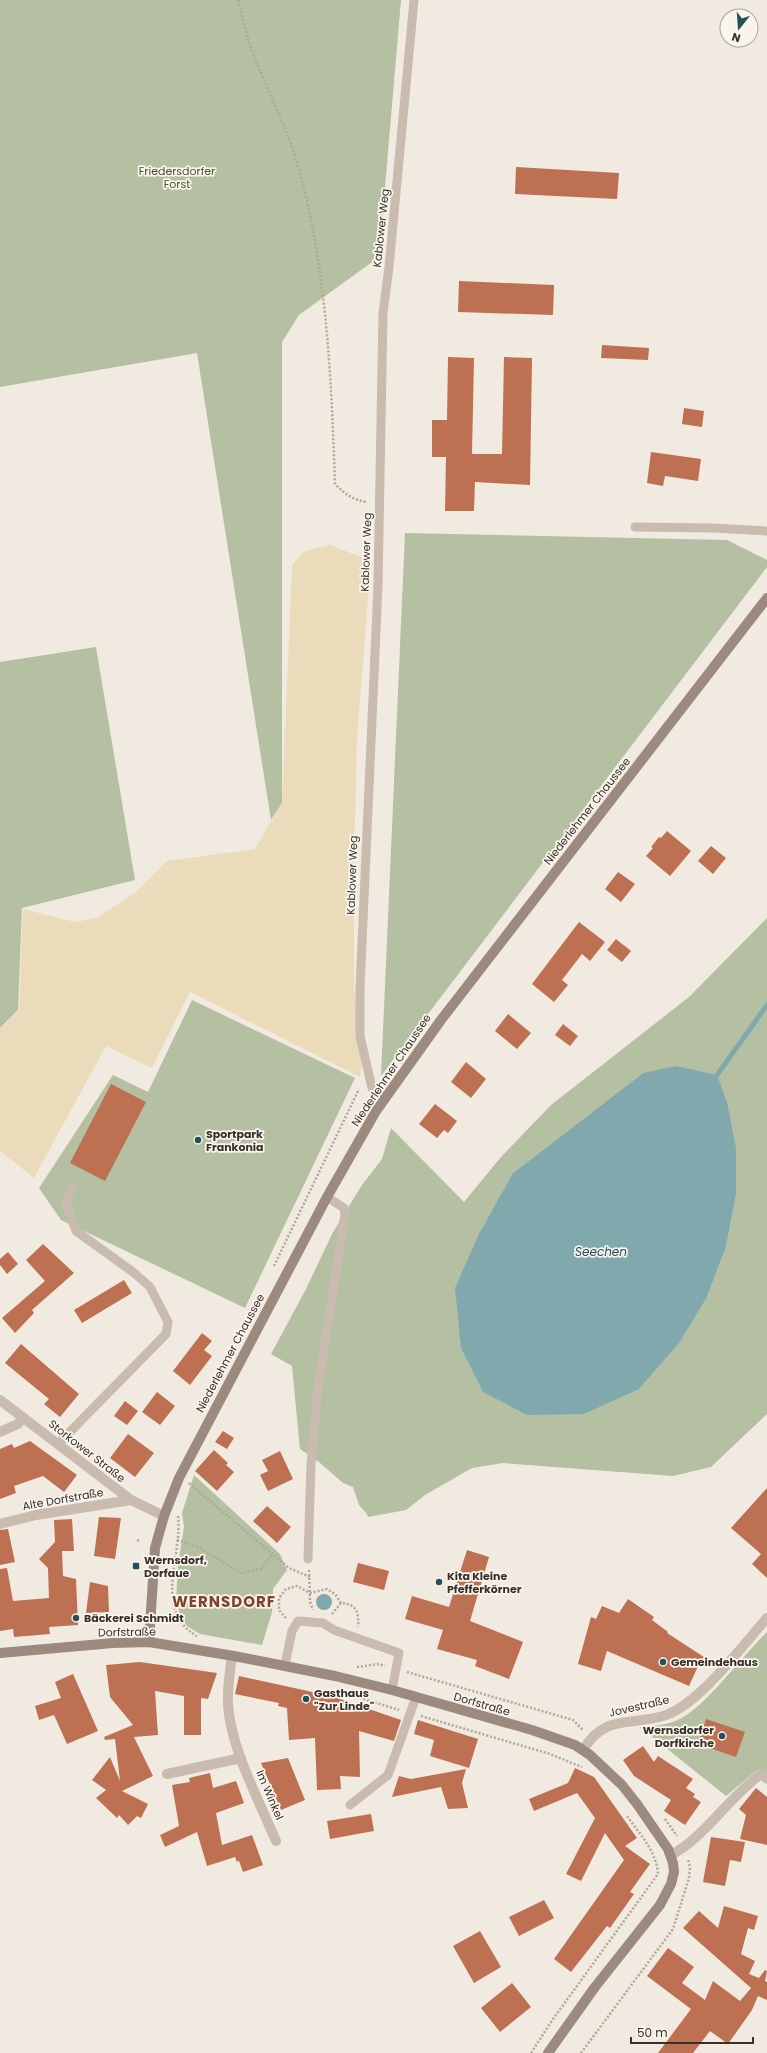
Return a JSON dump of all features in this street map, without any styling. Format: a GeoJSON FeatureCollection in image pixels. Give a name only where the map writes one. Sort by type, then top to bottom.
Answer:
{"type":"FeatureCollection","features":[{"type":"Feature","properties":{"kind":"main road","name":"Niederlehmer Chaussee"},"geometry":{"type":"LineString","coordinates":[[149,1642],[153,1564],[164,1516],[186,1463],[326,1197],[384,1098],[440,1020],[767,598]]}},
{"type":"Feature","properties":{"kind":"main road","name":"Dorfstraße"},"geometry":{"type":"LineString","coordinates":[[0,1653],[113,1643],[149,1642],[285,1665],[392,1690],[532,1730],[566,1742],[583,1750],[603,1766],[622,1785],[657,1833],[670,1855],[674,1872],[667,1895],[595,1987],[548,2053]]}},
{"type":"Feature","properties":{"kind":"street","name":"Storkower Straße"},"geometry":{"type":"LineString","coordinates":[[0,1400],[131,1500],[164,1516]]}},
{"type":"Feature","properties":{"kind":"street"},"geometry":{"type":"LineString","coordinates":[[0,1432],[18,1424],[24,1418]]}},
{"type":"Feature","properties":{"kind":"street","name":"Alte Dorfstraße"},"geometry":{"type":"LineString","coordinates":[[0,1524],[36,1515],[131,1500]]}},
{"type":"Feature","properties":{"kind":"street","name":"Jovestraße"},"geometry":{"type":"LineString","coordinates":[[583,1750],[591,1738],[605,1726],[663,1716],[680,1709],[696,1696],[767,1618]]}},
{"type":"Feature","properties":{"kind":"street","name":"Im Winkel"},"geometry":{"type":"LineString","coordinates":[[232,1656],[228,1686],[228,1705],[231,1732],[276,1841]]}},
{"type":"Feature","properties":{"kind":"street"},"geometry":{"type":"LineString","coordinates":[[167,1774],[241,1758]]}},
{"type":"Feature","properties":{"kind":"street"},"geometry":{"type":"LineString","coordinates":[[670,1855],[684,1848],[743,1787],[764,1777]]}},
{"type":"Feature","properties":{"kind":"lane","name":"Kablower Weg"},"geometry":{"type":"LineString","coordinates":[[372,1088],[360,1036],[360,988],[380,505],[382,313],[389,267],[414,0]]}},
{"type":"Feature","properties":{"kind":"lane"},"geometry":{"type":"LineString","coordinates":[[635,527],[714,528],[767,531]]}},
{"type":"Feature","properties":{"kind":"lane"},"geometry":{"type":"LineString","coordinates":[[372,1088],[384,1098]]}},
{"type":"Feature","properties":{"kind":"lane"},"geometry":{"type":"LineString","coordinates":[[58,1444],[166,1334],[168,1322],[150,1287],[133,1272],[76,1231],[66,1202],[72,1187]]}},
{"type":"Feature","properties":{"kind":"lane"},"geometry":{"type":"LineString","coordinates":[[308,1559],[311,1464],[318,1387],[345,1214],[344,1208],[326,1197]]}},
{"type":"Feature","properties":{"kind":"lane"},"geometry":{"type":"LineString","coordinates":[[285,1665],[292,1631],[298,1621],[323,1623],[334,1630],[399,1653],[392,1690]]}},
{"type":"Feature","properties":{"kind":"lane"},"geometry":{"type":"LineString","coordinates":[[350,1805],[388,1775],[416,1697]]}},
{"type":"Feature","properties":{"kind":"path"},"geometry":{"type":"LineString","coordinates":[[238,0],[252,52],[296,159],[309,214],[321,285],[330,363],[335,484],[344,494],[357,501],[380,505]]}},
{"type":"Feature","properties":{"kind":"path"},"geometry":{"type":"LineString","coordinates":[[274,1267],[359,1089],[372,1088]]}},
{"type":"Feature","properties":{"kind":"path"},"geometry":{"type":"LineString","coordinates":[[188,1482],[290,1568],[310,1577]]}},
{"type":"Feature","properties":{"kind":"path"},"geometry":{"type":"LineString","coordinates":[[178,1517],[177,1540],[172,1572],[172,1601],[178,1616],[192,1632]]}},
{"type":"Feature","properties":{"kind":"path"},"geometry":{"type":"LineString","coordinates":[[177,1540],[200,1548],[241,1573],[261,1569],[274,1554]]}},
{"type":"Feature","properties":{"kind":"path"},"geometry":{"type":"LineString","coordinates":[[308,1559],[310,1602],[313,1610],[312,1621]]}},
{"type":"Feature","properties":{"kind":"path"},"geometry":{"type":"LineString","coordinates":[[166,1571],[172,1572]]}},
{"type":"Feature","properties":{"kind":"path"},"geometry":{"type":"LineString","coordinates":[[298,1621],[287,1618],[279,1610],[279,1598],[286,1589],[297,1586],[310,1592],[327,1589],[335,1594],[341,1603]]}},
{"type":"Feature","properties":{"kind":"path"},"geometry":{"type":"LineString","coordinates":[[334,1630],[332,1613],[341,1603],[350,1603],[356,1608],[359,1616],[355,1637]]}},
{"type":"Feature","properties":{"kind":"path"},"geometry":{"type":"LineString","coordinates":[[354,1667],[379,1664],[573,1720],[591,1738]]}},
{"type":"Feature","properties":{"kind":"path"},"geometry":{"type":"LineString","coordinates":[[343,1693],[410,1714],[550,1754],[587,1769]]}},
{"type":"Feature","properties":{"kind":"path"},"geometry":{"type":"LineString","coordinates":[[531,2053],[555,2016],[658,1874],[657,1866],[652,1853],[625,1813]]}},
{"type":"Feature","properties":{"kind":"path"},"geometry":{"type":"LineString","coordinates":[[581,2053],[673,1929],[690,1867],[684,1848],[661,1814]]}},
{"type":"Feature","properties":{"kind":"green space","name":"Friedersdorfer Forst"},"geometry":{"type":"Polygon","coordinates":[[[0,0],[401,0],[379,257],[299,315],[282,342],[282,803],[271,820],[197,353],[0,387],[0,0]]]}},
{"type":"Feature","properties":{"kind":"green space"},"geometry":{"type":"Polygon","coordinates":[[[405,533],[727,540],[767,560],[767,567],[381,1076],[405,533]]]}},
{"type":"Feature","properties":{"kind":"green space"},"geometry":{"type":"Polygon","coordinates":[[[96,647],[135,880],[22,908],[18,1010],[0,1028],[0,662],[96,647]]]}},
{"type":"Feature","properties":{"kind":"green space"},"geometry":{"type":"Polygon","coordinates":[[[767,918],[767,1414],[711,1467],[673,1476],[503,1463],[472,1468],[425,1495],[406,1510],[368,1517],[359,1505],[353,1487],[343,1483],[319,1462],[300,1449],[292,1366],[271,1354],[305,1291],[333,1232],[362,1185],[382,1159],[391,1128],[464,1202],[501,1157],[551,1105],[689,997],[767,918]],[[643,1073],[513,1173],[707,1297],[726,1247],[736,1195],[643,1073]]]}},
{"type":"Feature","properties":{"kind":"green space","name":"Sportpark Frankonia"},"geometry":{"type":"Polygon","coordinates":[[[192,1000],[355,1078],[245,1308],[61,1220],[39,1188],[113,1075],[148,1092],[192,1000]]]}},
{"type":"Feature","properties":{"kind":"green space"},"geometry":{"type":"Polygon","coordinates":[[[194,1475],[280,1554],[287,1570],[273,1589],[272,1612],[262,1645],[200,1634],[187,1626],[180,1615],[176,1601],[178,1565],[184,1527],[182,1513],[194,1475]]]}},
{"type":"Feature","properties":{"kind":"green space"},"geometry":{"type":"Polygon","coordinates":[[[767,1632],[767,1772],[756,1771],[726,1796],[640,1727],[667,1724],[682,1718],[693,1710],[715,1690],[767,1632]]]}},
{"type":"Feature","properties":{"kind":"sand"},"geometry":{"type":"Polygon","coordinates":[[[330,545],[371,561],[357,739],[354,857],[354,987],[363,1056],[360,1077],[190,992],[152,1068],[106,1046],[34,1178],[0,1151],[0,1029],[19,1010],[23,909],[75,922],[96,918],[135,893],[167,861],[255,849],[282,803],[292,565],[305,551],[330,545]]]}},
{"type":"Feature","properties":{"kind":"water","name":"Seechen"},"geometry":{"type":"Polygon","coordinates":[[[676,1066],[717,1075],[727,1102],[736,1148],[736,1195],[726,1247],[707,1297],[679,1343],[639,1389],[584,1414],[527,1415],[483,1392],[461,1348],[455,1288],[479,1234],[513,1173],[643,1073],[676,1066]]]}},
{"type":"Feature","properties":{"kind":"water"},"geometry":{"type":"Polygon","coordinates":[[[321,1594],[327,1594],[332,1599],[330,1608],[327,1610],[321,1610],[316,1605],[316,1599],[321,1594]]]}},
{"type":"Feature","properties":{"kind":"building"},"geometry":{"type":"Polygon","coordinates":[[[516,167],[619,173],[617,199],[515,194],[516,167]]]}},
{"type":"Feature","properties":{"kind":"building"},"geometry":{"type":"Polygon","coordinates":[[[459,281],[554,285],[553,315],[458,312],[459,281]]]}},
{"type":"Feature","properties":{"kind":"building"},"geometry":{"type":"Polygon","coordinates":[[[602,345],[649,348],[648,360],[601,358],[602,345]]]}},
{"type":"Feature","properties":{"kind":"building"},"geometry":{"type":"Polygon","coordinates":[[[448,357],[474,358],[472,454],[502,454],[504,357],[532,358],[530,485],[475,482],[474,511],[445,511],[446,457],[432,457],[432,420],[447,420],[448,357]]]}},
{"type":"Feature","properties":{"kind":"building"},"geometry":{"type":"Polygon","coordinates":[[[684,408],[704,411],[702,427],[682,424],[684,408]]]}},
{"type":"Feature","properties":{"kind":"building"},"geometry":{"type":"Polygon","coordinates":[[[651,452],[701,459],[698,481],[665,476],[663,486],[647,483],[651,452]]]}},
{"type":"Feature","properties":{"kind":"building"},"geometry":{"type":"Polygon","coordinates":[[[667,831],[691,851],[670,876],[646,856],[653,848],[651,847],[659,837],[661,838],[667,831]]]}},
{"type":"Feature","properties":{"kind":"building"},"geometry":{"type":"Polygon","coordinates":[[[711,846],[726,858],[713,874],[698,861],[711,846]]]}},
{"type":"Feature","properties":{"kind":"building"},"geometry":{"type":"Polygon","coordinates":[[[618,872],[635,884],[621,902],[605,889],[618,872]]]}},
{"type":"Feature","properties":{"kind":"building"},"geometry":{"type":"Polygon","coordinates":[[[579,922],[605,942],[590,961],[582,954],[562,980],[568,985],[554,1002],[532,984],[579,922]]]}},
{"type":"Feature","properties":{"kind":"building"},"geometry":{"type":"Polygon","coordinates":[[[616,939],[631,951],[622,962],[607,950],[616,939]]]}},
{"type":"Feature","properties":{"kind":"building"},"geometry":{"type":"Polygon","coordinates":[[[508,1014],[531,1033],[517,1049],[495,1031],[508,1014]]]}},
{"type":"Feature","properties":{"kind":"building"},"geometry":{"type":"Polygon","coordinates":[[[563,1024],[578,1036],[570,1046],[555,1035],[563,1024]]]}},
{"type":"Feature","properties":{"kind":"building"},"geometry":{"type":"Polygon","coordinates":[[[466,1062],[486,1079],[471,1098],[451,1082],[466,1062]]]}},
{"type":"Feature","properties":{"kind":"building"},"geometry":{"type":"Polygon","coordinates":[[[111,1084],[146,1102],[105,1181],[70,1163],[111,1084]]]}},
{"type":"Feature","properties":{"kind":"building"},"geometry":{"type":"Polygon","coordinates":[[[435,1104],[457,1121],[448,1133],[444,1130],[437,1138],[419,1124],[435,1104]]]}},
{"type":"Feature","properties":{"kind":"building"},"geometry":{"type":"Polygon","coordinates":[[[43,1244],[74,1273],[32,1310],[34,1313],[15,1333],[2,1318],[45,1281],[26,1260],[43,1244]]]}},
{"type":"Feature","properties":{"kind":"building"},"geometry":{"type":"Polygon","coordinates":[[[8,1252],[18,1264],[7,1274],[0,1265],[0,1259],[8,1252]]]}},
{"type":"Feature","properties":{"kind":"building"},"geometry":{"type":"Polygon","coordinates":[[[124,1280],[132,1293],[82,1323],[74,1310],[124,1280]]]}},
{"type":"Feature","properties":{"kind":"building"},"geometry":{"type":"Polygon","coordinates":[[[202,1333],[212,1341],[204,1350],[212,1356],[190,1385],[173,1371],[202,1333]]]}},
{"type":"Feature","properties":{"kind":"building"},"geometry":{"type":"Polygon","coordinates":[[[21,1344],[79,1394],[60,1417],[44,1404],[49,1399],[5,1363],[21,1344]]]}},
{"type":"Feature","properties":{"kind":"building"},"geometry":{"type":"Polygon","coordinates":[[[157,1392],[175,1406],[160,1425],[142,1412],[157,1392]]]}},
{"type":"Feature","properties":{"kind":"building"},"geometry":{"type":"Polygon","coordinates":[[[125,1401],[138,1411],[127,1425],[114,1416],[125,1401]]]}},
{"type":"Feature","properties":{"kind":"building"},"geometry":{"type":"Polygon","coordinates":[[[223,1431],[234,1438],[227,1449],[215,1442],[223,1431]]]}},
{"type":"Feature","properties":{"kind":"building"},"geometry":{"type":"Polygon","coordinates":[[[128,1434],[154,1453],[135,1477],[110,1458],[128,1434]]]}},
{"type":"Feature","properties":{"kind":"building"},"geometry":{"type":"Polygon","coordinates":[[[30,1441],[77,1475],[64,1492],[43,1476],[14,1486],[16,1493],[0,1499],[0,1449],[12,1444],[14,1448],[30,1441]]]}},
{"type":"Feature","properties":{"kind":"building"},"geometry":{"type":"Polygon","coordinates":[[[214,1450],[228,1463],[226,1465],[234,1472],[217,1491],[195,1471],[214,1450]]]}},
{"type":"Feature","properties":{"kind":"building"},"geometry":{"type":"Polygon","coordinates":[[[280,1451],[293,1479],[268,1491],[260,1475],[268,1471],[262,1460],[280,1451]]]}},
{"type":"Feature","properties":{"kind":"building"},"geometry":{"type":"Polygon","coordinates":[[[767,1488],[767,1578],[752,1564],[761,1554],[731,1528],[767,1488]]]}},
{"type":"Feature","properties":{"kind":"building"},"geometry":{"type":"Polygon","coordinates":[[[267,1506],[291,1527],[277,1543],[253,1521],[267,1506]]]}},
{"type":"Feature","properties":{"kind":"building"},"geometry":{"type":"Polygon","coordinates":[[[99,1517],[121,1518],[115,1559],[94,1556],[99,1517]]]}},
{"type":"Feature","properties":{"kind":"building"},"geometry":{"type":"Polygon","coordinates":[[[72,1519],[74,1551],[62,1551],[63,1576],[76,1579],[78,1625],[49,1627],[50,1634],[14,1637],[13,1629],[0,1631],[0,1569],[7,1568],[13,1601],[49,1598],[48,1568],[39,1559],[55,1542],[54,1520],[72,1519]]]}},
{"type":"Feature","properties":{"kind":"building"},"geometry":{"type":"Polygon","coordinates":[[[8,1529],[15,1562],[0,1565],[0,1530],[8,1529]]]}},
{"type":"Feature","properties":{"kind":"building"},"geometry":{"type":"Polygon","coordinates":[[[467,1550],[489,1557],[470,1621],[523,1642],[509,1679],[475,1666],[477,1660],[437,1649],[443,1630],[405,1619],[412,1596],[449,1607],[467,1550]]]}},
{"type":"Feature","properties":{"kind":"building"},"geometry":{"type":"Polygon","coordinates":[[[358,1563],[389,1571],[384,1590],[353,1582],[358,1563]]]}},
{"type":"Feature","properties":{"kind":"building"},"geometry":{"type":"Polygon","coordinates":[[[90,1582],[108,1586],[109,1612],[86,1613],[90,1582]]]}},
{"type":"Feature","properties":{"kind":"building"},"geometry":{"type":"Polygon","coordinates":[[[628,1599],[654,1617],[652,1620],[668,1632],[667,1633],[704,1657],[699,1664],[689,1686],[607,1651],[601,1671],[578,1664],[591,1617],[596,1619],[602,1606],[619,1613],[628,1599]]]}},
{"type":"Feature","properties":{"kind":"building"},"geometry":{"type":"Polygon","coordinates":[[[140,1662],[217,1673],[208,1699],[201,1698],[201,1735],[184,1735],[184,1696],[155,1691],[158,1735],[134,1737],[153,1776],[122,1791],[148,1804],[141,1818],[137,1816],[128,1825],[119,1815],[117,1818],[96,1798],[106,1790],[92,1780],[110,1757],[120,1781],[115,1739],[105,1740],[104,1737],[133,1725],[110,1697],[106,1665],[140,1662]]]}},
{"type":"Feature","properties":{"kind":"building"},"geometry":{"type":"Polygon","coordinates":[[[73,1674],[98,1731],[67,1744],[54,1715],[39,1720],[35,1706],[61,1698],[55,1682],[73,1674]]]}},
{"type":"Feature","properties":{"kind":"building"},"geometry":{"type":"Polygon","coordinates":[[[239,1676],[331,1696],[401,1720],[394,1741],[359,1731],[360,1777],[340,1776],[341,1789],[317,1790],[315,1738],[289,1740],[287,1708],[278,1706],[279,1703],[235,1694],[239,1676]]]}},
{"type":"Feature","properties":{"kind":"building","name":"Wernsdorfer Dorfkirche"},"geometry":{"type":"Polygon","coordinates":[[[706,1719],[745,1732],[736,1757],[698,1744],[706,1719]]]}},
{"type":"Feature","properties":{"kind":"building"},"geometry":{"type":"Polygon","coordinates":[[[418,1720],[478,1739],[469,1768],[430,1756],[434,1740],[414,1734],[418,1720]]]}},
{"type":"Feature","properties":{"kind":"building"},"geometry":{"type":"Polygon","coordinates":[[[643,1746],[654,1762],[658,1756],[693,1779],[686,1788],[695,1794],[693,1797],[701,1802],[685,1825],[664,1811],[671,1800],[634,1776],[623,1760],[643,1746]]]}},
{"type":"Feature","properties":{"kind":"building"},"geometry":{"type":"Polygon","coordinates":[[[288,1758],[305,1800],[281,1810],[261,1763],[288,1758]]]}},
{"type":"Feature","properties":{"kind":"building"},"geometry":{"type":"Polygon","coordinates":[[[575,1768],[594,1777],[637,1838],[625,1846],[650,1864],[630,1892],[634,1894],[610,1928],[607,1926],[571,1972],[554,1959],[624,1860],[605,1833],[581,1881],[566,1874],[595,1818],[577,1793],[534,1811],[529,1799],[568,1783],[575,1768]]]}},
{"type":"Feature","properties":{"kind":"building"},"geometry":{"type":"Polygon","coordinates":[[[466,1769],[462,1783],[468,1808],[448,1809],[441,1787],[392,1797],[399,1776],[411,1779],[466,1769]]]}},
{"type":"Feature","properties":{"kind":"building"},"geometry":{"type":"Polygon","coordinates":[[[210,1773],[213,1788],[236,1781],[244,1803],[216,1813],[222,1845],[252,1835],[263,1865],[243,1872],[239,1861],[237,1862],[235,1857],[207,1866],[197,1832],[165,1847],[160,1835],[179,1826],[172,1785],[190,1782],[189,1778],[210,1773]]]}},
{"type":"Feature","properties":{"kind":"building"},"geometry":{"type":"Polygon","coordinates":[[[756,1788],[767,1797],[767,1845],[740,1839],[746,1815],[739,1809],[756,1788]]]}},
{"type":"Feature","properties":{"kind":"building"},"geometry":{"type":"Polygon","coordinates":[[[371,1814],[374,1831],[330,1839],[327,1821],[371,1814]]]}},
{"type":"Feature","properties":{"kind":"building"},"geometry":{"type":"Polygon","coordinates":[[[711,1837],[745,1842],[741,1862],[730,1860],[725,1886],[703,1882],[711,1837]]]}},
{"type":"Feature","properties":{"kind":"building"},"geometry":{"type":"Polygon","coordinates":[[[544,1900],[554,1918],[519,1936],[509,1917],[544,1900]]]}},
{"type":"Feature","properties":{"kind":"building"},"geometry":{"type":"Polygon","coordinates":[[[724,1906],[758,1916],[754,1930],[748,1928],[741,1954],[755,1961],[749,1974],[759,1978],[765,1970],[767,1971],[765,1981],[767,1982],[767,2000],[758,1996],[752,2010],[728,2044],[710,2031],[693,2053],[658,2053],[691,2009],[647,1976],[668,1948],[694,1967],[682,1983],[705,2000],[713,1981],[740,2001],[751,1988],[683,1928],[699,1911],[718,1928],[724,1906]]]}},
{"type":"Feature","properties":{"kind":"building"},"geometry":{"type":"Polygon","coordinates":[[[480,1931],[501,1967],[474,1983],[453,1946],[480,1931]]]}},
{"type":"Feature","properties":{"kind":"building"},"geometry":{"type":"Polygon","coordinates":[[[512,1983],[531,2007],[500,2032],[481,2008],[512,1983]]]}},
{"type":"Feature","properties":{"kind":"waterway"},"geometry":{"type":"LineString","coordinates":[[717,1075],[767,1005]]}},
{"type":"Feature","properties":{"kind":"place","name":"Sportpark Frankonia"},"geometry":{"type":"Point","coordinates":[198,1140]}},
{"type":"Feature","properties":{"kind":"place","name":"Wernsdorf, Dorfaue"},"geometry":{"type":"Point","coordinates":[136,1566]}},
{"type":"Feature","properties":{"kind":"place","name":"Kita Kleine Pfefferkörner"},"geometry":{"type":"Point","coordinates":[439,1582]}},
{"type":"Feature","properties":{"kind":"place","name":"Bäckerei Schmidt"},"geometry":{"type":"Point","coordinates":[76,1618]}},
{"type":"Feature","properties":{"kind":"place","name":"Gemeindehaus"},"geometry":{"type":"Point","coordinates":[663,1662]}},
{"type":"Feature","properties":{"kind":"place","name":"Gasthaus \"Zur Linde\""},"geometry":{"type":"Point","coordinates":[306,1699]}},
{"type":"Feature","properties":{"kind":"place","name":"Wernsdorfer Dorfkirche"},"geometry":{"type":"Point","coordinates":[722,1736]}},
{"type":"Feature","properties":{"kind":"district","name":"WERNSDORF"},"geometry":{"type":"Point","coordinates":[224,1601]}}]}
